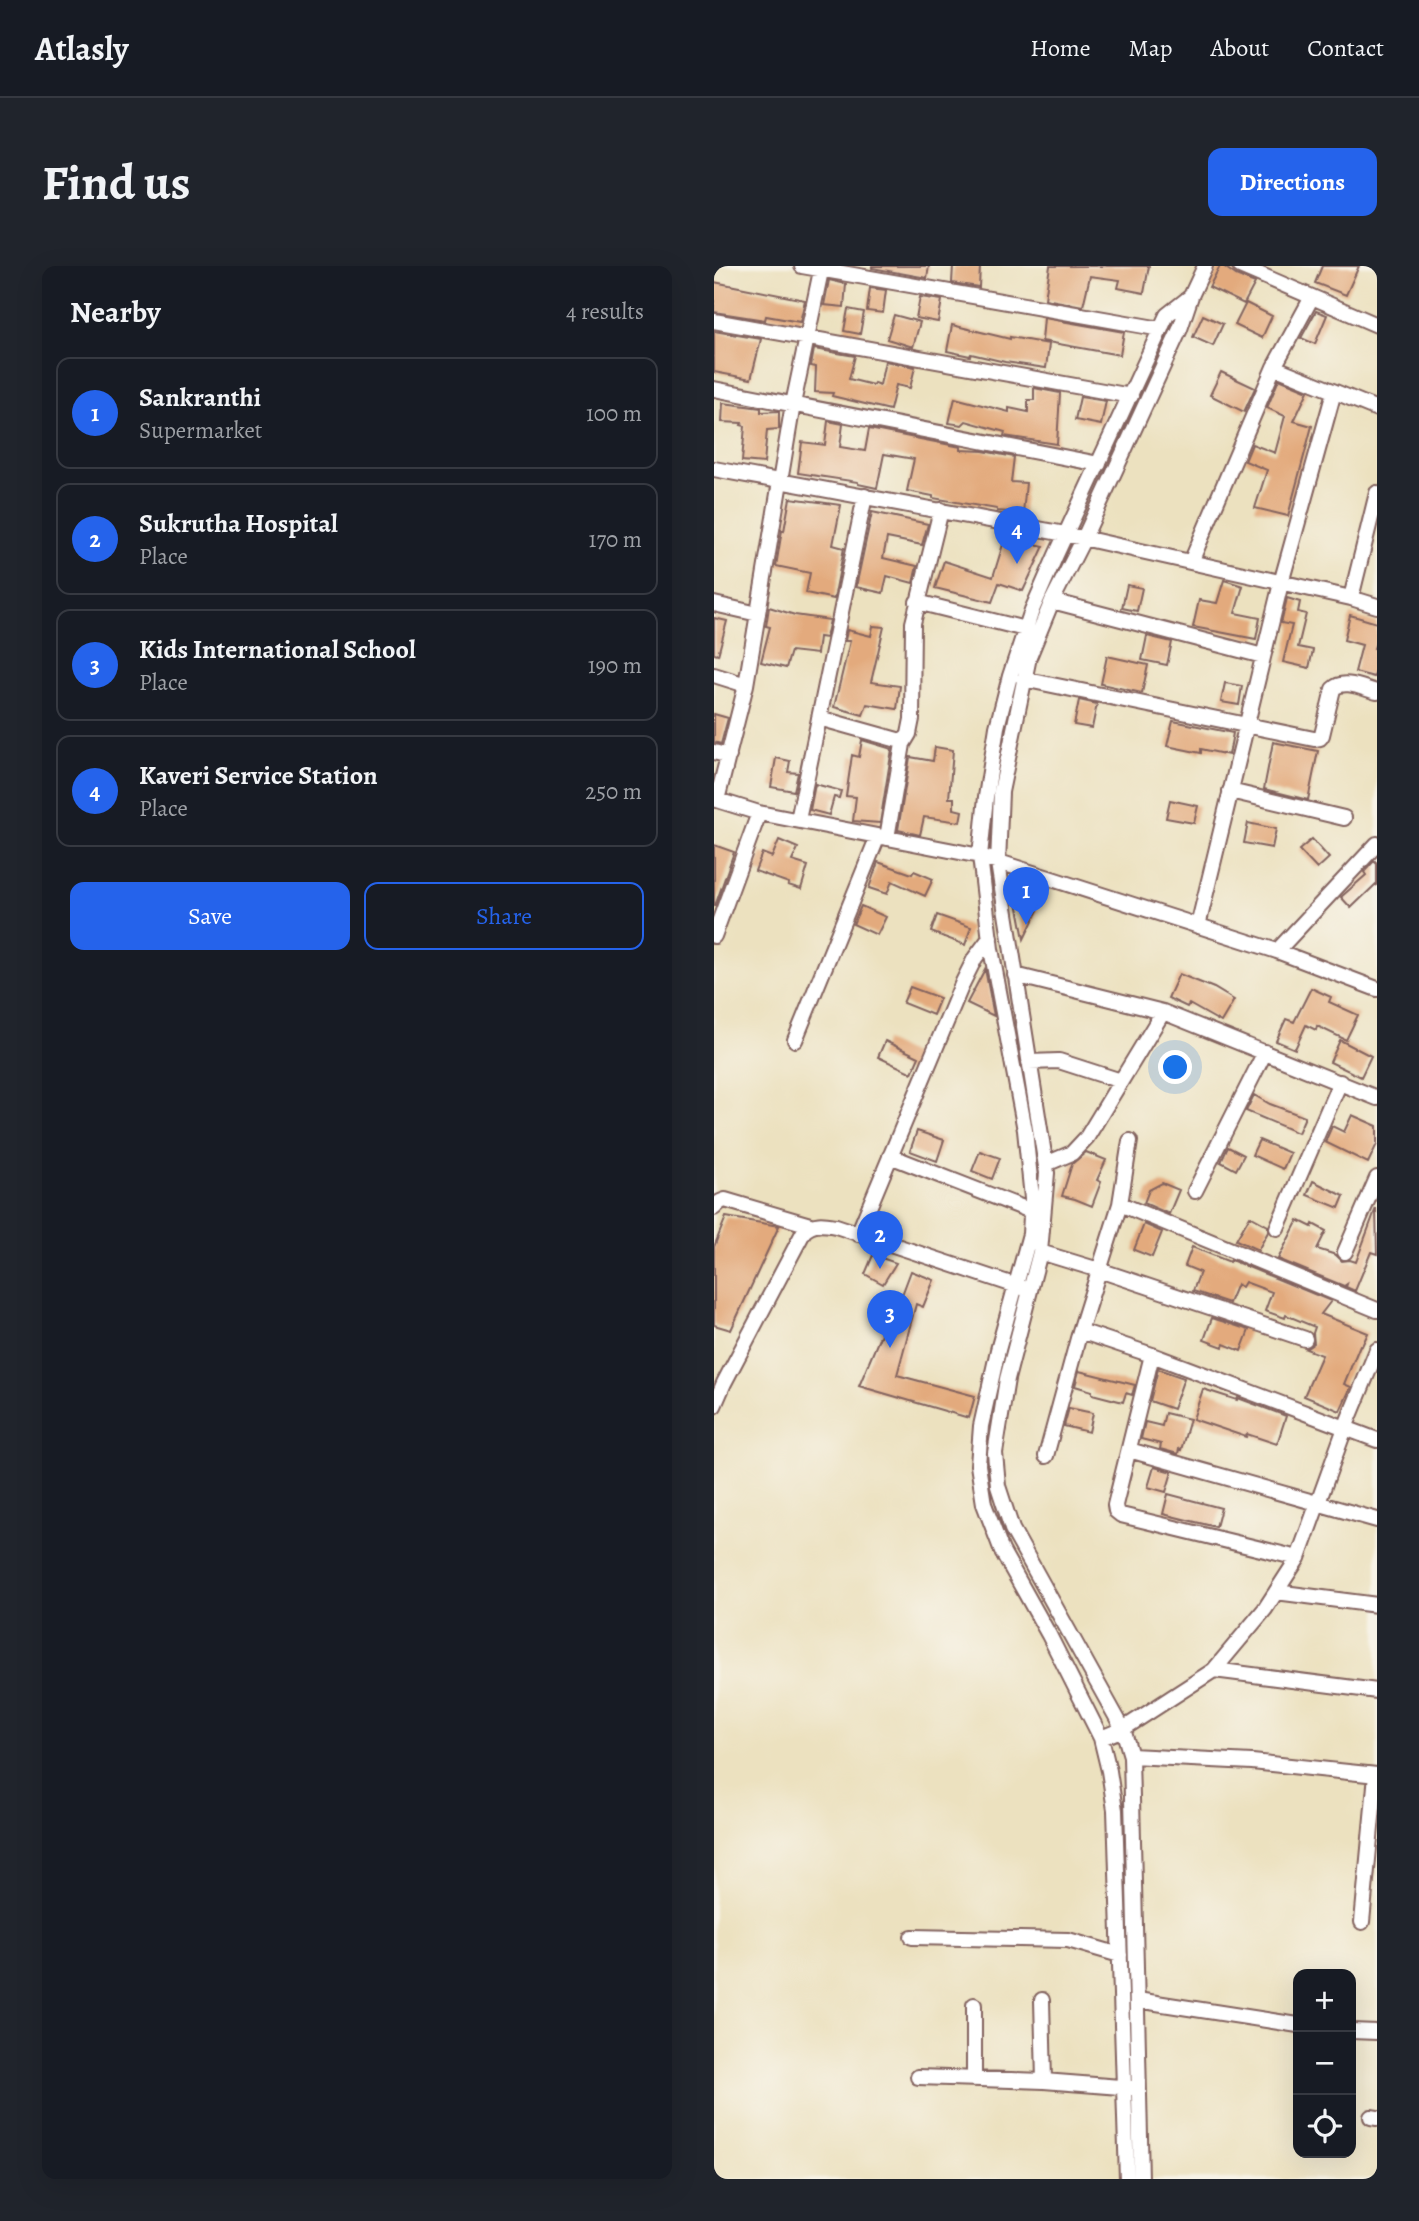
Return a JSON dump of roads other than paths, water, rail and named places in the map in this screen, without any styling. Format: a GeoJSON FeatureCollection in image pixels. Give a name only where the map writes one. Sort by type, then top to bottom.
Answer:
{"type":"FeatureCollection","features":[{"type":"Feature","properties":{"kind":"street"},"geometry":{"type":"LineString","coordinates":[[802,266],[1161,329]]}},
{"type":"Feature","properties":{"kind":"street"},"geometry":{"type":"LineString","coordinates":[[1141,2179],[1120,1955],[1115,1810],[1109,1770],[1101,1738],[1002,1550],[984,1504],[978,1465],[981,1426],[998,1350],[1040,1252],[1047,1173],[998,863],[1001,792],[1029,657],[1052,601],[1084,538],[1180,329],[1205,266]]}},
{"type":"Feature","properties":{"kind":"street"},"geometry":{"type":"LineString","coordinates":[[1240,266],[1377,325]]}},
{"type":"Feature","properties":{"kind":"street"},"geometry":{"type":"LineString","coordinates":[[822,268],[793,404],[746,685],[729,756],[715,799],[759,813],[980,856],[1277,951],[1377,989]]}},
{"type":"Feature","properties":{"kind":"street"},"geometry":{"type":"LineString","coordinates":[[1127,2179],[1137,2000],[1131,1756],[1122,1729],[1012,1529],[998,1486],[995,1453],[1030,1234],[1030,1163],[990,938],[980,856],[997,727],[1026,629],[1065,534],[1167,315],[1191,296]]}},
{"type":"Feature","properties":{"kind":"street"},"geometry":{"type":"LineString","coordinates":[[1191,562],[1274,367],[1312,297]]}},
{"type":"Feature","properties":{"kind":"street"},"geometry":{"type":"LineString","coordinates":[[714,321],[1131,396]]}},
{"type":"Feature","properties":{"kind":"street"},"geometry":{"type":"LineString","coordinates":[[1274,367],[1377,409]]}},
{"type":"Feature","properties":{"kind":"street"},"geometry":{"type":"LineString","coordinates":[[714,389],[1099,464]]}},
{"type":"Feature","properties":{"kind":"street"},"geometry":{"type":"LineString","coordinates":[[1198,926],[1280,583],[1334,392]]}},
{"type":"Feature","properties":{"kind":"street"},"geometry":{"type":"LineString","coordinates":[[714,468],[1065,534],[1377,606]]}},
{"type":"Feature","properties":{"kind":"street"},"geometry":{"type":"LineString","coordinates":[[1351,598],[1373,525],[1377,492]]}},
{"type":"Feature","properties":{"kind":"street"},"geometry":{"type":"LineString","coordinates":[[798,820],[865,496]]}},
{"type":"Feature","properties":{"kind":"street"},"geometry":{"type":"LineString","coordinates":[[795,1040],[883,837],[903,744],[909,734],[912,719],[912,649],[917,602],[941,510]]}},
{"type":"Feature","properties":{"kind":"street"},"geometry":{"type":"LineString","coordinates":[[1052,601],[1263,656]]}},
{"type":"Feature","properties":{"kind":"street"},"geometry":{"type":"LineString","coordinates":[[917,602],[1026,629]]}},
{"type":"Feature","properties":{"kind":"street"},"geometry":{"type":"LineString","coordinates":[[714,604],[758,614]]}},
{"type":"Feature","properties":{"kind":"street"},"geometry":{"type":"LineString","coordinates":[[714,675],[746,685]]}},
{"type":"Feature","properties":{"kind":"street"},"geometry":{"type":"LineString","coordinates":[[1023,679],[1314,739],[1320,738],[1334,689],[1338,684],[1344,683],[1377,692]]}},
{"type":"Feature","properties":{"kind":"street"},"geometry":{"type":"LineString","coordinates":[[820,718],[901,741],[903,744]]}},
{"type":"Feature","properties":{"kind":"street"},"geometry":{"type":"LineString","coordinates":[[714,752],[729,756]]}},
{"type":"Feature","properties":{"kind":"street"},"geometry":{"type":"LineString","coordinates":[[1230,791],[1344,818]]}},
{"type":"Feature","properties":{"kind":"street"},"geometry":{"type":"LineString","coordinates":[[714,936],[759,813]]}},
{"type":"Feature","properties":{"kind":"street"},"geometry":{"type":"LineString","coordinates":[[1277,951],[1377,844]]}},
{"type":"Feature","properties":{"kind":"street"},"geometry":{"type":"LineString","coordinates":[[858,1234],[963,982],[975,958],[990,938]]}},
{"type":"Feature","properties":{"kind":"street"},"geometry":{"type":"LineString","coordinates":[[1016,975],[1163,1012],[1377,1098]]}},
{"type":"Feature","properties":{"kind":"street"},"geometry":{"type":"LineString","coordinates":[[1046,1164],[1072,1153],[1087,1137],[1163,1012]]}},
{"type":"Feature","properties":{"kind":"street"},"geometry":{"type":"LineString","coordinates":[[1195,1191],[1265,1052]]}},
{"type":"Feature","properties":{"kind":"street"},"geometry":{"type":"LineString","coordinates":[[1029,1062],[1059,1061],[1121,1081]]}},
{"type":"Feature","properties":{"kind":"street"},"geometry":{"type":"LineString","coordinates":[[1277,1228],[1340,1082]]}},
{"type":"Feature","properties":{"kind":"street"},"geometry":{"type":"LineString","coordinates":[[1046,1456],[1080,1331],[1120,1204],[1130,1141]]}},
{"type":"Feature","properties":{"kind":"street"},"geometry":{"type":"LineString","coordinates":[[890,1156],[1031,1211]]}},
{"type":"Feature","properties":{"kind":"street"},"geometry":{"type":"LineString","coordinates":[[1345,1252],[1377,1178]]}},
{"type":"Feature","properties":{"kind":"street"},"geometry":{"type":"LineString","coordinates":[[714,1208],[725,1200],[810,1225],[836,1226],[1023,1288]]}},
{"type":"Feature","properties":{"kind":"street"},"geometry":{"type":"LineString","coordinates":[[1120,1204],[1377,1310]]}},
{"type":"Feature","properties":{"kind":"street"},"geometry":{"type":"LineString","coordinates":[[714,1406],[719,1382],[804,1231],[810,1225]]}},
{"type":"Feature","properties":{"kind":"street"},"geometry":{"type":"LineString","coordinates":[[1040,1252],[1305,1339]]}},
{"type":"Feature","properties":{"kind":"street"},"geometry":{"type":"LineString","coordinates":[[1080,1331],[1152,1355],[1377,1440]]}},
{"type":"Feature","properties":{"kind":"street"},"geometry":{"type":"LineString","coordinates":[[1152,1355],[1115,1505],[1116,1511],[1121,1515],[1298,1558]]}},
{"type":"Feature","properties":{"kind":"street"},"geometry":{"type":"LineString","coordinates":[[1101,1738],[1122,1729],[1213,1671],[1265,1609],[1298,1558],[1345,1428],[1376,1358]]}},
{"type":"Feature","properties":{"kind":"street"},"geometry":{"type":"LineString","coordinates":[[1129,1450],[1377,1520]]}},
{"type":"Feature","properties":{"kind":"street"},"geometry":{"type":"LineString","coordinates":[[1276,1592],[1377,1605]]}},
{"type":"Feature","properties":{"kind":"street"},"geometry":{"type":"LineString","coordinates":[[1213,1671],[1377,1691]]}},
{"type":"Feature","properties":{"kind":"street"},"geometry":{"type":"LineString","coordinates":[[1131,1756],[1252,1762],[1376,1775],[1362,1922]]}},
{"type":"Feature","properties":{"kind":"street"},"geometry":{"type":"LineString","coordinates":[[912,1937],[1068,1940],[1120,1955]]}},
{"type":"Feature","properties":{"kind":"street"},"geometry":{"type":"LineString","coordinates":[[1042,2000],[1044,2081]]}},
{"type":"Feature","properties":{"kind":"street"},"geometry":{"type":"LineString","coordinates":[[1137,2000],[1293,2024]]}},
{"type":"Feature","properties":{"kind":"street"},"geometry":{"type":"LineString","coordinates":[[974,2005],[975,2078]]}},
{"type":"Feature","properties":{"kind":"street"},"geometry":{"type":"LineString","coordinates":[[1356,2031],[1377,2032]]}},
{"type":"Feature","properties":{"kind":"street"},"geometry":{"type":"LineString","coordinates":[[918,2077],[1044,2081],[1131,2088]]}},
{"type":"Feature","properties":{"kind":"place","name":"Kaveri Service Station"},"geometry":{"type":"Point","coordinates":[1017,564]}},
{"type":"Feature","properties":{"kind":"place","name":"Sankranthi"},"geometry":{"type":"Point","coordinates":[1026,925]}},
{"type":"Feature","properties":{"kind":"place","name":"Sukrutha Hospital"},"geometry":{"type":"Point","coordinates":[880,1269]}},
{"type":"Feature","properties":{"kind":"place","name":"Kids International School"},"geometry":{"type":"Point","coordinates":[890,1348]}}]}
